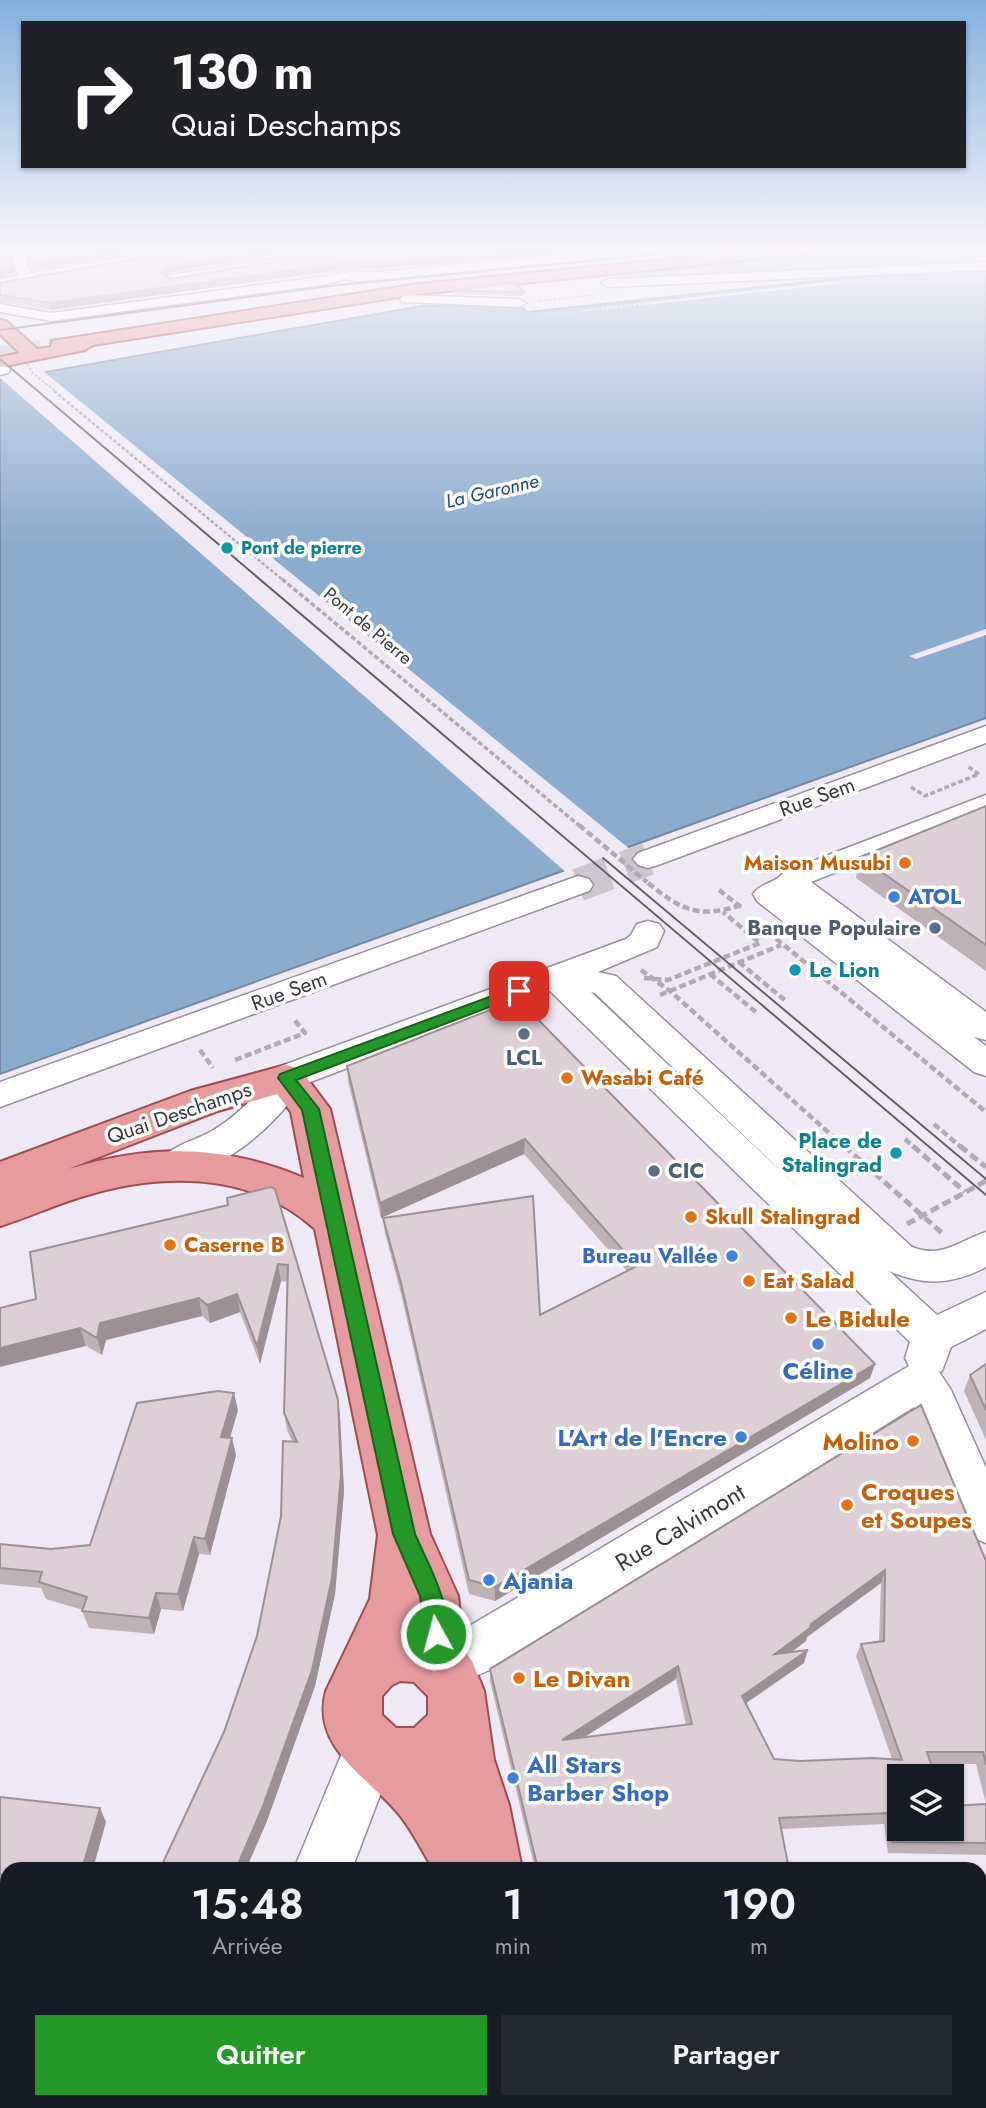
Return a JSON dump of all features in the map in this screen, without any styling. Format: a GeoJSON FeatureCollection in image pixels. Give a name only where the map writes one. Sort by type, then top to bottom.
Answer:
{"type":"FeatureCollection","features":[{"type":"Feature","properties":{"kind":"main road"},"geometry":{"type":"LineString","coordinates":[[20,345],[29,359]]}},
{"type":"Feature","properties":{"kind":"main road"},"geometry":{"type":"LineString","coordinates":[[1,367],[29,359],[106,345]]}},
{"type":"Feature","properties":{"kind":"main road"},"geometry":{"type":"LineString","coordinates":[[286,1078],[310,1109],[404,1534],[431,1596],[453,1726],[444,1741],[430,1752],[415,1758],[398,1759],[377,1752]]}},
{"type":"Feature","properties":{"kind":"main road","name":"Quai Deschamps"},"geometry":{"type":"LineString","coordinates":[[0,1179],[205,1101],[286,1078]]}},
{"type":"Feature","properties":{"kind":"main road","name":"Quai Deschamps"},"geometry":{"type":"LineString","coordinates":[[0,1210],[104,1174],[178,1163],[245,1170],[303,1195],[334,1221]]}},
{"type":"Feature","properties":{"kind":"main road"},"geometry":{"type":"LineString","coordinates":[[404,1534],[397,1600],[357,1687],[353,1704],[354,1720],[360,1735],[423,1796],[465,1862]]}},
{"type":"Feature","properties":{"kind":"main road"},"geometry":{"type":"LineString","coordinates":[[365,1673],[377,1662],[391,1655],[414,1653],[446,1685],[478,1805],[490,1862]]}},
{"type":"Feature","properties":{"kind":"street","name":"Rue Sem"},"geometry":{"type":"LineString","coordinates":[[648,871],[986,734]]}},
{"type":"Feature","properties":{"kind":"street"},"geometry":{"type":"LineString","coordinates":[[794,884],[795,878],[979,813]]}},
{"type":"Feature","properties":{"kind":"street"},"geometry":{"type":"LineString","coordinates":[[794,884],[986,1029]]}},
{"type":"Feature","properties":{"kind":"street"},"geometry":{"type":"LineString","coordinates":[[794,884],[768,894],[986,1063]]}},
{"type":"Feature","properties":{"kind":"street","name":"Rue Sem"},"geometry":{"type":"LineString","coordinates":[[0,1095],[578,885]]}},
{"type":"Feature","properties":{"kind":"street"},"geometry":{"type":"LineString","coordinates":[[557,979],[637,947],[646,940],[648,932]]}},
{"type":"Feature","properties":{"kind":"street"},"geometry":{"type":"LineString","coordinates":[[557,979],[604,983],[898,1258],[925,1269],[938,1269],[954,1265],[986,1248]]}},
{"type":"Feature","properties":{"kind":"street"},"geometry":{"type":"LineString","coordinates":[[557,979],[933,1337]]}},
{"type":"Feature","properties":{"kind":"street","name":"Quai Deschamps"},"geometry":{"type":"LineString","coordinates":[[286,1078],[557,979]]}},
{"type":"Feature","properties":{"kind":"street"},"geometry":{"type":"LineString","coordinates":[[178,1163],[205,1153],[230,1138],[279,1096],[286,1078]]}},
{"type":"Feature","properties":{"kind":"street"},"geometry":{"type":"LineString","coordinates":[[986,1309],[933,1337],[920,1381],[929,1391],[986,1521]]}},
{"type":"Feature","properties":{"kind":"street","name":"Rue Calvimont"},"geometry":{"type":"LineString","coordinates":[[446,1685],[463,1656],[484,1646],[920,1381]]}},
{"type":"Feature","properties":{"kind":"street"},"geometry":{"type":"LineString","coordinates":[[326,1862],[377,1752]]}},
{"type":"Feature","properties":{"kind":"path","name":"Pont de Pierre"},"geometry":{"type":"LineString","coordinates":[[29,359],[33,373],[648,871],[679,907],[700,913],[723,912]]}},
{"type":"Feature","properties":{"kind":"path"},"geometry":{"type":"LineString","coordinates":[[910,787],[925,796],[979,774],[966,766]]}},
{"type":"Feature","properties":{"kind":"path"},"geometry":{"type":"LineString","coordinates":[[641,978],[668,980],[760,943],[723,912],[739,906],[719,890]]}},
{"type":"Feature","properties":{"kind":"path"},"geometry":{"type":"LineString","coordinates":[[652,998],[780,945],[986,1112]]}},
{"type":"Feature","properties":{"kind":"path"},"geometry":{"type":"LineString","coordinates":[[740,962],[787,1002]]}},
{"type":"Feature","properties":{"kind":"path"},"geometry":{"type":"LineString","coordinates":[[710,974],[757,1013]]}},
{"type":"Feature","properties":{"kind":"path"},"geometry":{"type":"LineString","coordinates":[[670,990],[948,1238]]}},
{"type":"Feature","properties":{"kind":"path"},"geometry":{"type":"LineString","coordinates":[[231,1061],[305,1033],[293,1018]]}},
{"type":"Feature","properties":{"kind":"path"},"geometry":{"type":"LineString","coordinates":[[202,1053],[212,1068],[222,1065]]}},
{"type":"Feature","properties":{"kind":"path"},"geometry":{"type":"LineString","coordinates":[[934,1124],[986,1167]]}},
{"type":"Feature","properties":{"kind":"path"},"geometry":{"type":"LineString","coordinates":[[905,1139],[965,1192]]}},
{"type":"Feature","properties":{"kind":"path"},"geometry":{"type":"LineString","coordinates":[[903,1227],[986,1181]]}},
{"type":"Feature","properties":{"kind":"water","name":"La Garonne"},"geometry":{"type":"Polygon","coordinates":[[[197,345],[986,345],[986,718],[0,1074],[0,380],[197,345]]]}},
{"type":"Feature","properties":{"kind":"pier","name":"Pont de Pierre"},"geometry":{"type":"Polygon","coordinates":[[[42,369],[631,850],[568,874],[0,378],[42,369]]]}},
{"type":"Feature","properties":{"kind":"pier"},"geometry":{"type":"Polygon","coordinates":[[[986,629],[986,635],[916,659],[909,656],[986,629]]]}},
{"type":"Feature","properties":{"kind":"building"},"geometry":{"type":"Polygon","coordinates":[[[986,806],[986,945],[860,857],[986,806]]]}},
{"type":"Feature","properties":{"kind":"building"},"geometry":{"type":"Polygon","coordinates":[[[518,999],[875,1364],[495,1587],[469,1580],[401,1283],[383,1218],[533,1196],[540,1315],[637,1266],[525,1139],[380,1203],[347,1066],[518,999]]]}},
{"type":"Feature","properties":{"kind":"building"},"geometry":{"type":"Polygon","coordinates":[[[271,1187],[275,1189],[338,1400],[341,1474],[332,1578],[312,1670],[263,1806],[239,1862],[163,1862],[224,1732],[257,1636],[281,1516],[283,1441],[297,1442],[284,1413],[288,1265],[278,1264],[257,1346],[237,1294],[207,1305],[199,1298],[100,1323],[97,1338],[80,1328],[0,1348],[0,1308],[36,1299],[30,1252],[228,1205],[227,1198],[271,1187]]]}},
{"type":"Feature","properties":{"kind":"building"},"geometry":{"type":"Polygon","coordinates":[[[986,1364],[986,1410],[970,1375],[986,1364]]]}},
{"type":"Feature","properties":{"kind":"building"},"geometry":{"type":"Polygon","coordinates":[[[218,1391],[234,1393],[221,1437],[232,1438],[205,1539],[194,1537],[178,1594],[156,1593],[149,1618],[82,1611],[87,1597],[39,1582],[42,1572],[0,1568],[0,1544],[51,1549],[90,1545],[137,1403],[218,1391]]]}},
{"type":"Feature","properties":{"kind":"building"},"geometry":{"type":"Polygon","coordinates":[[[921,1405],[986,1561],[986,1765],[983,1752],[927,1752],[931,1764],[887,1764],[887,1813],[779,1818],[788,1862],[536,1862],[490,1669],[921,1405]],[[885,1570],[775,1654],[808,1650],[742,1696],[774,1759],[902,1760],[861,1644],[884,1641],[885,1570]],[[678,1666],[562,1740],[692,1724],[678,1666]]]}},
{"type":"Feature","properties":{"kind":"building"},"geometry":{"type":"Polygon","coordinates":[[[0,1797],[100,1808],[84,1862],[0,1862],[0,1797]]]}},
{"type":"Feature","properties":{"kind":"building"},"geometry":{"type":"Polygon","coordinates":[[[986,1804],[986,1843],[893,1842],[964,1841],[964,1805],[986,1804]]]}},
{"type":"Feature","properties":{"kind":"tunnel"},"geometry":{"type":"LineString","coordinates":[[0,355],[56,345]]}},
{"type":"Feature","properties":{"kind":"tunnel"},"geometry":{"type":"LineString","coordinates":[[578,885],[648,859]]}},
{"type":"Feature","properties":{"kind":"tram line"},"geometry":{"type":"LineString","coordinates":[[0,359],[986,1195]]}},
{"type":"Feature","properties":{"kind":"tram line"},"geometry":{"type":"LineString","coordinates":[[603,858],[986,1179]]}},
{"type":"Feature","properties":{"kind":"place","name":"Pont de pierre"},"geometry":{"type":"Point","coordinates":[227,548]}},
{"type":"Feature","properties":{"kind":"place","name":"Maison Musubi"},"geometry":{"type":"Point","coordinates":[905,863]}},
{"type":"Feature","properties":{"kind":"place","name":"ATOL"},"geometry":{"type":"Point","coordinates":[894,897]}},
{"type":"Feature","properties":{"kind":"place","name":"Banque Populaire"},"geometry":{"type":"Point","coordinates":[935,928]}},
{"type":"Feature","properties":{"kind":"place","name":"Le Lion"},"geometry":{"type":"Point","coordinates":[795,970]}},
{"type":"Feature","properties":{"kind":"place","name":"LCL"},"geometry":{"type":"Point","coordinates":[524,1034]}},
{"type":"Feature","properties":{"kind":"place","name":"Wasabi Café"},"geometry":{"type":"Point","coordinates":[567,1078]}},
{"type":"Feature","properties":{"kind":"place","name":"Place de Stalingrad"},"geometry":{"type":"Point","coordinates":[896,1153]}},
{"type":"Feature","properties":{"kind":"place","name":"CIC"},"geometry":{"type":"Point","coordinates":[654,1171]}},
{"type":"Feature","properties":{"kind":"place","name":"Skull Stalingrad"},"geometry":{"type":"Point","coordinates":[691,1217]}},
{"type":"Feature","properties":{"kind":"place","name":"Caserne B"},"geometry":{"type":"Point","coordinates":[170,1245]}},
{"type":"Feature","properties":{"kind":"place","name":"Bureau Vallée"},"geometry":{"type":"Point","coordinates":[732,1256]}},
{"type":"Feature","properties":{"kind":"place","name":"Eat Salad"},"geometry":{"type":"Point","coordinates":[749,1281]}},
{"type":"Feature","properties":{"kind":"place","name":"Le Bidule"},"geometry":{"type":"Point","coordinates":[791,1318]}},
{"type":"Feature","properties":{"kind":"place","name":"Céline"},"geometry":{"type":"Point","coordinates":[818,1344]}},
{"type":"Feature","properties":{"kind":"place","name":"L'Art de l'Encre"},"geometry":{"type":"Point","coordinates":[741,1437]}},
{"type":"Feature","properties":{"kind":"place","name":"Molino"},"geometry":{"type":"Point","coordinates":[913,1441]}},
{"type":"Feature","properties":{"kind":"place","name":"Croques et Soupes"},"geometry":{"type":"Point","coordinates":[847,1505]}},
{"type":"Feature","properties":{"kind":"place","name":"Ajania"},"geometry":{"type":"Point","coordinates":[489,1580]}},
{"type":"Feature","properties":{"kind":"place","name":"Le Divan"},"geometry":{"type":"Point","coordinates":[519,1678]}},
{"type":"Feature","properties":{"kind":"place","name":"All Stars Barber Shop"},"geometry":{"type":"Point","coordinates":[513,1778]}},
{"type":"Feature","properties":{"kind":"route"},"geometry":{"type":"LineString","coordinates":[[436,1634],[431,1596],[404,1534],[310,1109],[286,1078],[519,991]]}}]}
